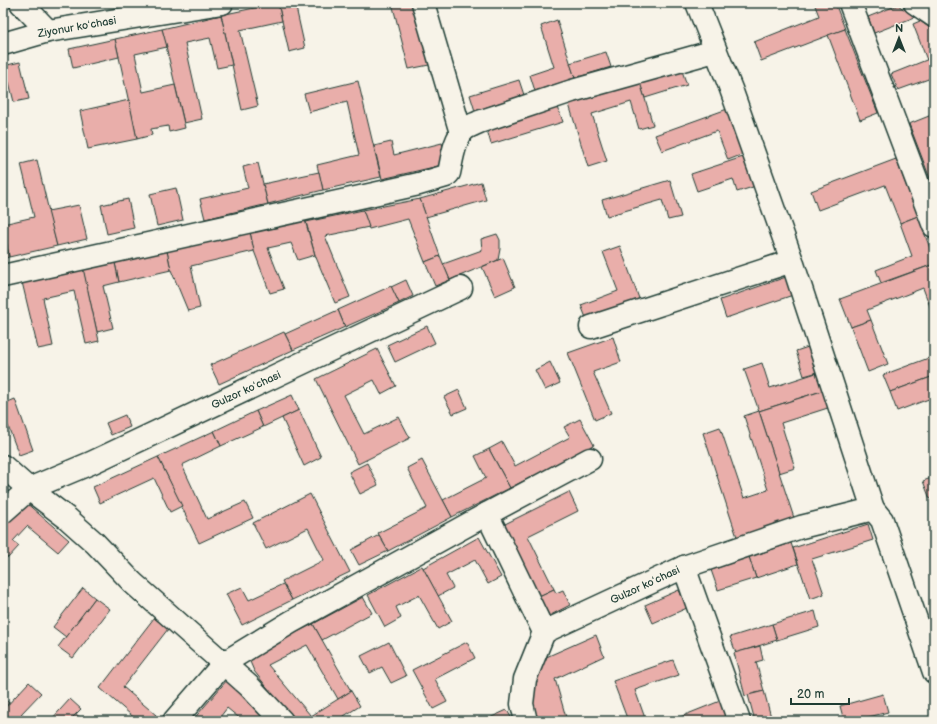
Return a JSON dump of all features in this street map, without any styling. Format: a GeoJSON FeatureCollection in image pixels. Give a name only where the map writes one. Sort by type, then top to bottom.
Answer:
{"type":"FeatureCollection","features":[{"type":"Feature","properties":{"kind":"street"},"geometry":{"type":"LineString","coordinates":[[21,3],[48,31]]}},
{"type":"Feature","properties":{"kind":"street","name":"Ziyonur koʻchasi"},"geometry":{"type":"LineString","coordinates":[[3,44],[48,31],[222,3]]}},
{"type":"Feature","properties":{"kind":"street"},"geometry":{"type":"LineString","coordinates":[[423,3],[462,133]]}},
{"type":"Feature","properties":{"kind":"street"},"geometry":{"type":"LineString","coordinates":[[697,3],[731,90],[792,261],[874,509],[882,520],[934,672]]}},
{"type":"Feature","properties":{"kind":"street"},"geometry":{"type":"LineString","coordinates":[[850,3],[934,226]]}},
{"type":"Feature","properties":{"kind":"street"},"geometry":{"type":"LineString","coordinates":[[915,3],[934,16]]}},
{"type":"Feature","properties":{"kind":"street"},"geometry":{"type":"LineString","coordinates":[[3,276],[419,184],[446,176],[449,173],[457,141],[466,128],[479,122],[572,91],[715,51]]}},
{"type":"Feature","properties":{"kind":"street"},"geometry":{"type":"LineString","coordinates":[[591,327],[792,261]]}},
{"type":"Feature","properties":{"kind":"street","name":"Gulzor koʻchasi"},"geometry":{"type":"LineString","coordinates":[[3,512],[29,489],[91,463],[461,288]]}},
{"type":"Feature","properties":{"kind":"street"},"geometry":{"type":"LineString","coordinates":[[174,721],[224,663],[291,622],[486,514],[590,459]]}},
{"type":"Feature","properties":{"kind":"street"},"geometry":{"type":"LineString","coordinates":[[3,466],[84,533],[133,583],[249,686],[282,721]]}},
{"type":"Feature","properties":{"kind":"street"},"geometry":{"type":"LineString","coordinates":[[684,567],[801,527],[874,509]]}},
{"type":"Feature","properties":{"kind":"street"},"geometry":{"type":"LineString","coordinates":[[486,514],[544,632],[525,679],[522,704],[526,721]]}},
{"type":"Feature","properties":{"kind":"street","name":"Gulzor koʻchasi"},"geometry":{"type":"LineString","coordinates":[[544,632],[684,567],[739,721]]}},
{"type":"Feature","properties":{"kind":"building"},"geometry":{"type":"Polygon","coordinates":[[[278,3],[295,3],[305,48],[289,52],[278,3]]]}},
{"type":"Feature","properties":{"kind":"building"},"geometry":{"type":"Polygon","coordinates":[[[278,3],[282,21],[240,30],[258,106],[242,110],[221,15],[278,3]]]}},
{"type":"Feature","properties":{"kind":"building"},"geometry":{"type":"Polygon","coordinates":[[[365,3],[379,3],[366,6],[365,3]]]}},
{"type":"Feature","properties":{"kind":"building"},"geometry":{"type":"Polygon","coordinates":[[[392,3],[413,3],[429,65],[409,69],[392,3]]]}},
{"type":"Feature","properties":{"kind":"building"},"geometry":{"type":"Polygon","coordinates":[[[814,3],[835,3],[845,29],[761,61],[754,42],[819,16],[814,3]]]}},
{"type":"Feature","properties":{"kind":"building"},"geometry":{"type":"Polygon","coordinates":[[[898,5],[915,17],[874,33],[868,17],[898,5]]]}},
{"type":"Feature","properties":{"kind":"building"},"geometry":{"type":"Polygon","coordinates":[[[221,15],[232,65],[217,68],[210,38],[185,43],[202,119],[184,123],[162,29],[221,15]]]}},
{"type":"Feature","properties":{"kind":"building"},"geometry":{"type":"Polygon","coordinates":[[[557,20],[575,78],[535,91],[530,75],[554,67],[541,26],[557,20]]]}},
{"type":"Feature","properties":{"kind":"building"},"geometry":{"type":"Polygon","coordinates":[[[920,21],[934,31],[934,57],[927,60],[913,24],[920,21]]]}},
{"type":"Feature","properties":{"kind":"building"},"geometry":{"type":"Polygon","coordinates":[[[162,29],[167,47],[135,54],[143,92],[175,85],[185,128],[169,132],[168,126],[151,129],[152,135],[137,139],[115,39],[162,29]]]}},
{"type":"Feature","properties":{"kind":"building"},"geometry":{"type":"Polygon","coordinates":[[[845,29],[878,113],[860,120],[828,35],[845,29]]]}},
{"type":"Feature","properties":{"kind":"building"},"geometry":{"type":"Polygon","coordinates":[[[115,39],[119,57],[73,68],[69,49],[115,39]]]}},
{"type":"Feature","properties":{"kind":"building"},"geometry":{"type":"Polygon","coordinates":[[[606,52],[611,67],[575,78],[570,63],[606,52]]]}},
{"type":"Feature","properties":{"kind":"building"},"geometry":{"type":"Polygon","coordinates":[[[934,57],[934,77],[898,90],[891,74],[934,57]]]}},
{"type":"Feature","properties":{"kind":"building"},"geometry":{"type":"Polygon","coordinates":[[[20,62],[29,99],[14,102],[9,82],[3,83],[3,66],[20,62]]]}},
{"type":"Feature","properties":{"kind":"building"},"geometry":{"type":"Polygon","coordinates":[[[681,68],[687,85],[645,98],[639,81],[681,68]]]}},
{"type":"Feature","properties":{"kind":"building"},"geometry":{"type":"Polygon","coordinates":[[[639,79],[653,125],[639,129],[631,102],[592,114],[607,161],[588,167],[568,101],[639,79]]]}},
{"type":"Feature","properties":{"kind":"building"},"geometry":{"type":"Polygon","coordinates":[[[519,80],[524,95],[475,111],[470,95],[519,80]]]}},
{"type":"Feature","properties":{"kind":"building"},"geometry":{"type":"Polygon","coordinates":[[[358,81],[381,177],[323,190],[317,165],[359,155],[347,102],[309,112],[304,94],[358,81]]]}},
{"type":"Feature","properties":{"kind":"building"},"geometry":{"type":"Polygon","coordinates":[[[129,100],[137,139],[88,149],[80,111],[129,100]]]}},
{"type":"Feature","properties":{"kind":"building"},"geometry":{"type":"Polygon","coordinates":[[[557,104],[563,122],[491,144],[486,126],[557,104]]]}},
{"type":"Feature","properties":{"kind":"building"},"geometry":{"type":"Polygon","coordinates":[[[730,108],[746,153],[728,160],[717,131],[662,151],[655,135],[730,108]]]}},
{"type":"Feature","properties":{"kind":"building"},"geometry":{"type":"Polygon","coordinates":[[[934,114],[934,180],[931,181],[909,124],[934,114]]]}},
{"type":"Feature","properties":{"kind":"building"},"geometry":{"type":"Polygon","coordinates":[[[391,142],[394,155],[442,143],[447,164],[382,179],[374,146],[391,142]]]}},
{"type":"Feature","properties":{"kind":"building"},"geometry":{"type":"Polygon","coordinates":[[[746,156],[756,186],[737,192],[733,179],[697,191],[691,174],[746,156]]]}},
{"type":"Feature","properties":{"kind":"building"},"geometry":{"type":"Polygon","coordinates":[[[896,159],[918,216],[900,223],[885,185],[818,210],[811,191],[896,159]]]}},
{"type":"Feature","properties":{"kind":"building"},"geometry":{"type":"Polygon","coordinates":[[[37,160],[57,246],[9,257],[3,224],[34,217],[21,164],[37,160]]]}},
{"type":"Feature","properties":{"kind":"building"},"geometry":{"type":"Polygon","coordinates":[[[258,163],[268,204],[205,219],[200,199],[248,188],[243,167],[258,163]]]}},
{"type":"Feature","properties":{"kind":"building"},"geometry":{"type":"Polygon","coordinates":[[[319,172],[323,190],[268,204],[263,184],[319,172]]]}},
{"type":"Feature","properties":{"kind":"building"},"geometry":{"type":"Polygon","coordinates":[[[670,180],[681,217],[668,220],[662,200],[607,216],[602,200],[670,180]]]}},
{"type":"Feature","properties":{"kind":"building"},"geometry":{"type":"Polygon","coordinates":[[[934,180],[934,190],[931,181],[934,180]]]}},
{"type":"Feature","properties":{"kind":"building"},"geometry":{"type":"Polygon","coordinates":[[[481,182],[486,200],[426,217],[420,199],[481,182]]]}},
{"type":"Feature","properties":{"kind":"building"},"geometry":{"type":"Polygon","coordinates":[[[176,188],[183,220],[157,226],[150,194],[176,188]]]}},
{"type":"Feature","properties":{"kind":"building"},"geometry":{"type":"Polygon","coordinates":[[[128,199],[134,228],[107,234],[101,205],[128,199]]]}},
{"type":"Feature","properties":{"kind":"building"},"geometry":{"type":"Polygon","coordinates":[[[420,199],[440,256],[425,262],[408,219],[369,229],[363,210],[420,199]]]}},
{"type":"Feature","properties":{"kind":"building"},"geometry":{"type":"Polygon","coordinates":[[[79,205],[87,239],[57,246],[48,211],[79,205]]]}},
{"type":"Feature","properties":{"kind":"building"},"geometry":{"type":"Polygon","coordinates":[[[363,210],[369,227],[325,236],[350,297],[335,303],[315,255],[306,222],[363,210]]]}},
{"type":"Feature","properties":{"kind":"building"},"geometry":{"type":"Polygon","coordinates":[[[918,216],[934,259],[934,264],[881,283],[876,270],[912,256],[900,223],[918,216]]]}},
{"type":"Feature","properties":{"kind":"building"},"geometry":{"type":"Polygon","coordinates":[[[305,220],[315,255],[298,260],[291,243],[268,248],[284,289],[270,293],[254,251],[250,232],[305,220]]]}},
{"type":"Feature","properties":{"kind":"building"},"geometry":{"type":"Polygon","coordinates":[[[250,232],[254,251],[191,266],[200,308],[188,311],[171,270],[167,251],[250,232]]]}},
{"type":"Feature","properties":{"kind":"building"},"geometry":{"type":"Polygon","coordinates":[[[497,234],[500,240],[498,260],[450,280],[443,264],[482,250],[481,239],[497,234]]]}},
{"type":"Feature","properties":{"kind":"building"},"geometry":{"type":"Polygon","coordinates":[[[5,235],[9,257],[3,259],[3,236],[5,235]]]}},
{"type":"Feature","properties":{"kind":"building"},"geometry":{"type":"Polygon","coordinates":[[[620,246],[641,304],[588,323],[581,305],[618,291],[603,252],[620,246]]]}},
{"type":"Feature","properties":{"kind":"building"},"geometry":{"type":"Polygon","coordinates":[[[167,251],[171,270],[119,282],[115,263],[167,251]]]}},
{"type":"Feature","properties":{"kind":"building"},"geometry":{"type":"Polygon","coordinates":[[[440,256],[450,280],[435,286],[425,262],[440,256]]]}},
{"type":"Feature","properties":{"kind":"building"},"geometry":{"type":"Polygon","coordinates":[[[503,258],[515,287],[495,296],[482,267],[503,258]]]}},
{"type":"Feature","properties":{"kind":"building"},"geometry":{"type":"Polygon","coordinates":[[[115,263],[119,282],[103,286],[113,328],[97,332],[83,270],[115,263]]]}},
{"type":"Feature","properties":{"kind":"building"},"geometry":{"type":"Polygon","coordinates":[[[934,264],[934,317],[923,288],[867,310],[871,320],[851,327],[840,299],[934,264]]]}},
{"type":"Feature","properties":{"kind":"building"},"geometry":{"type":"Polygon","coordinates":[[[83,268],[99,341],[86,344],[74,291],[43,298],[53,346],[38,349],[22,282],[83,268]]]}},
{"type":"Feature","properties":{"kind":"building"},"geometry":{"type":"Polygon","coordinates":[[[786,277],[793,295],[726,318],[720,300],[786,277]]]}},
{"type":"Feature","properties":{"kind":"building"},"geometry":{"type":"Polygon","coordinates":[[[406,280],[413,296],[399,303],[391,287],[406,280]]]}},
{"type":"Feature","properties":{"kind":"building"},"geometry":{"type":"Polygon","coordinates":[[[391,286],[399,303],[345,327],[338,310],[391,286]]]}},
{"type":"Feature","properties":{"kind":"building"},"geometry":{"type":"Polygon","coordinates":[[[338,310],[345,327],[293,350],[285,334],[338,310]]]}},
{"type":"Feature","properties":{"kind":"building"},"geometry":{"type":"Polygon","coordinates":[[[871,320],[888,364],[868,372],[851,327],[871,320]]]}},
{"type":"Feature","properties":{"kind":"building"},"geometry":{"type":"Polygon","coordinates":[[[427,326],[435,343],[395,362],[387,345],[427,326]]]}},
{"type":"Feature","properties":{"kind":"building"},"geometry":{"type":"Polygon","coordinates":[[[284,332],[293,350],[219,384],[210,365],[284,332]]]}},
{"type":"Feature","properties":{"kind":"building"},"geometry":{"type":"Polygon","coordinates":[[[613,337],[621,362],[593,372],[611,413],[595,420],[568,353],[613,337]]]}},
{"type":"Feature","properties":{"kind":"building"},"geometry":{"type":"Polygon","coordinates":[[[814,345],[822,371],[804,376],[796,351],[814,345]]]}},
{"type":"Feature","properties":{"kind":"building"},"geometry":{"type":"Polygon","coordinates":[[[377,349],[396,386],[381,394],[374,380],[344,395],[364,434],[399,417],[410,438],[358,464],[316,379],[377,349]]]}},
{"type":"Feature","properties":{"kind":"building"},"geometry":{"type":"Polygon","coordinates":[[[934,356],[934,376],[890,392],[883,375],[934,356]]]}},
{"type":"Feature","properties":{"kind":"building"},"geometry":{"type":"Polygon","coordinates":[[[550,362],[560,383],[545,390],[535,370],[550,362]]]}},
{"type":"Feature","properties":{"kind":"building"},"geometry":{"type":"Polygon","coordinates":[[[762,363],[770,388],[822,371],[828,389],[759,411],[744,369],[762,363]]]}},
{"type":"Feature","properties":{"kind":"building"},"geometry":{"type":"Polygon","coordinates":[[[934,376],[934,397],[897,411],[890,392],[934,376]]]}},
{"type":"Feature","properties":{"kind":"building"},"geometry":{"type":"Polygon","coordinates":[[[828,389],[834,406],[781,423],[795,468],[779,473],[759,411],[828,389]]]}},
{"type":"Feature","properties":{"kind":"building"},"geometry":{"type":"Polygon","coordinates":[[[459,390],[467,408],[453,414],[444,397],[459,390]]]}},
{"type":"Feature","properties":{"kind":"building"},"geometry":{"type":"Polygon","coordinates":[[[292,395],[299,410],[263,427],[256,411],[292,395]]]}},
{"type":"Feature","properties":{"kind":"building"},"geometry":{"type":"Polygon","coordinates":[[[15,399],[33,450],[19,455],[3,413],[3,404],[15,399]]]}},
{"type":"Feature","properties":{"kind":"building"},"geometry":{"type":"Polygon","coordinates":[[[299,410],[321,457],[304,466],[282,418],[299,410]]]}},
{"type":"Feature","properties":{"kind":"building"},"geometry":{"type":"Polygon","coordinates":[[[256,411],[263,427],[221,446],[214,431],[256,411]]]}},
{"type":"Feature","properties":{"kind":"building"},"geometry":{"type":"Polygon","coordinates":[[[759,411],[794,518],[737,537],[703,433],[720,427],[744,498],[768,490],[744,416],[759,411]]]}},
{"type":"Feature","properties":{"kind":"building"},"geometry":{"type":"Polygon","coordinates":[[[125,415],[130,427],[111,435],[106,423],[125,415]]]}},
{"type":"Feature","properties":{"kind":"building"},"geometry":{"type":"Polygon","coordinates":[[[580,419],[594,445],[510,488],[489,449],[502,442],[515,466],[570,437],[564,427],[580,419]]]}},
{"type":"Feature","properties":{"kind":"building"},"geometry":{"type":"Polygon","coordinates":[[[214,431],[221,446],[182,465],[207,519],[245,502],[253,518],[199,543],[158,457],[214,431]]]}},
{"type":"Feature","properties":{"kind":"building"},"geometry":{"type":"Polygon","coordinates":[[[489,449],[510,488],[452,517],[443,500],[486,478],[475,456],[489,449]]]}},
{"type":"Feature","properties":{"kind":"building"},"geometry":{"type":"Polygon","coordinates":[[[158,457],[182,506],[170,512],[154,478],[100,503],[93,487],[158,457]]]}},
{"type":"Feature","properties":{"kind":"building"},"geometry":{"type":"Polygon","coordinates":[[[422,460],[452,517],[388,551],[378,533],[427,508],[407,468],[422,460]]]}},
{"type":"Feature","properties":{"kind":"building"},"geometry":{"type":"Polygon","coordinates":[[[367,463],[378,485],[360,494],[349,472],[367,463]]]}},
{"type":"Feature","properties":{"kind":"building"},"geometry":{"type":"Polygon","coordinates":[[[934,477],[934,498],[930,499],[923,481],[934,477]]]}},
{"type":"Feature","properties":{"kind":"building"},"geometry":{"type":"Polygon","coordinates":[[[569,492],[578,511],[528,536],[554,589],[539,596],[503,525],[569,492]]]}},
{"type":"Feature","properties":{"kind":"building"},"geometry":{"type":"Polygon","coordinates":[[[310,494],[350,572],[292,600],[282,581],[324,560],[308,528],[266,549],[253,523],[310,494]]]}},
{"type":"Feature","properties":{"kind":"building"},"geometry":{"type":"Polygon","coordinates":[[[24,501],[69,540],[58,552],[27,526],[13,541],[19,546],[8,558],[3,554],[3,526],[24,501]]]}},
{"type":"Feature","properties":{"kind":"building"},"geometry":{"type":"Polygon","coordinates":[[[868,524],[873,540],[812,559],[824,594],[810,599],[793,548],[868,524]]]}},
{"type":"Feature","properties":{"kind":"building"},"geometry":{"type":"Polygon","coordinates":[[[379,535],[388,551],[359,565],[351,550],[379,535]]]}},
{"type":"Feature","properties":{"kind":"building"},"geometry":{"type":"Polygon","coordinates":[[[479,537],[501,577],[488,584],[475,560],[446,575],[453,588],[438,596],[423,568],[479,537]]]}},
{"type":"Feature","properties":{"kind":"building"},"geometry":{"type":"Polygon","coordinates":[[[791,543],[798,564],[756,578],[749,557],[791,543]]]}},
{"type":"Feature","properties":{"kind":"building"},"geometry":{"type":"Polygon","coordinates":[[[749,557],[756,578],[718,590],[711,570],[749,557]]]}},
{"type":"Feature","properties":{"kind":"building"},"geometry":{"type":"Polygon","coordinates":[[[422,566],[452,621],[438,629],[419,595],[396,607],[401,618],[385,627],[368,595],[422,566]]]}},
{"type":"Feature","properties":{"kind":"building"},"geometry":{"type":"Polygon","coordinates":[[[283,584],[292,600],[242,625],[226,594],[242,587],[249,600],[283,584]]]}},
{"type":"Feature","properties":{"kind":"building"},"geometry":{"type":"Polygon","coordinates":[[[83,588],[95,598],[66,637],[53,627],[83,588]]]}},
{"type":"Feature","properties":{"kind":"building"},"geometry":{"type":"Polygon","coordinates":[[[554,589],[556,593],[563,590],[570,605],[549,616],[539,596],[554,589]]]}},
{"type":"Feature","properties":{"kind":"building"},"geometry":{"type":"Polygon","coordinates":[[[679,590],[687,608],[653,623],[645,605],[679,590]]]}},
{"type":"Feature","properties":{"kind":"building"},"geometry":{"type":"Polygon","coordinates":[[[363,597],[372,613],[322,640],[313,624],[363,597]]]}},
{"type":"Feature","properties":{"kind":"building"},"geometry":{"type":"Polygon","coordinates":[[[95,598],[110,609],[73,658],[58,647],[95,598]]]}},
{"type":"Feature","properties":{"kind":"building"},"geometry":{"type":"Polygon","coordinates":[[[815,611],[819,627],[777,640],[772,624],[815,611]]]}},
{"type":"Feature","properties":{"kind":"building"},"geometry":{"type":"Polygon","coordinates":[[[154,618],[168,629],[123,687],[156,715],[151,721],[138,721],[100,688],[154,618]]]}},
{"type":"Feature","properties":{"kind":"building"},"geometry":{"type":"Polygon","coordinates":[[[313,624],[351,691],[338,699],[307,645],[268,665],[311,716],[303,721],[294,721],[254,671],[248,657],[313,624]]]}},
{"type":"Feature","properties":{"kind":"building"},"geometry":{"type":"Polygon","coordinates":[[[772,624],[777,640],[736,653],[730,637],[772,624]]]}},
{"type":"Feature","properties":{"kind":"building"},"geometry":{"type":"Polygon","coordinates":[[[596,635],[604,656],[555,679],[567,721],[537,721],[531,701],[544,658],[596,635]]]}},
{"type":"Feature","properties":{"kind":"building"},"geometry":{"type":"Polygon","coordinates":[[[389,642],[406,676],[391,683],[382,667],[370,673],[361,656],[389,642]]]}},
{"type":"Feature","properties":{"kind":"building"},"geometry":{"type":"Polygon","coordinates":[[[467,642],[475,658],[435,679],[447,702],[433,709],[412,670],[467,642]]]}},
{"type":"Feature","properties":{"kind":"building"},"geometry":{"type":"Polygon","coordinates":[[[760,646],[763,660],[756,662],[764,691],[745,696],[734,653],[760,646]]]}},
{"type":"Feature","properties":{"kind":"building"},"geometry":{"type":"Polygon","coordinates":[[[673,660],[679,675],[635,690],[646,721],[628,721],[613,681],[673,660]]]}},
{"type":"Feature","properties":{"kind":"building"},"geometry":{"type":"Polygon","coordinates":[[[227,680],[271,721],[243,721],[227,708],[217,721],[192,721],[227,680]]]}},
{"type":"Feature","properties":{"kind":"building"},"geometry":{"type":"Polygon","coordinates":[[[29,682],[41,693],[21,714],[29,721],[3,721],[3,710],[29,682]]]}},
{"type":"Feature","properties":{"kind":"building"},"geometry":{"type":"Polygon","coordinates":[[[351,691],[360,706],[336,721],[303,721],[351,691]]]}},
{"type":"Feature","properties":{"kind":"building"},"geometry":{"type":"Polygon","coordinates":[[[764,691],[772,721],[755,721],[748,695],[764,691]]]}},
{"type":"Feature","properties":{"kind":"building"},"geometry":{"type":"Polygon","coordinates":[[[883,694],[888,712],[865,718],[866,721],[844,721],[840,706],[883,694]]]}},
{"type":"Feature","properties":{"kind":"building"},"geometry":{"type":"Polygon","coordinates":[[[3,697],[9,703],[3,710],[3,697]]]}},
{"type":"Feature","properties":{"kind":"building"},"geometry":{"type":"Polygon","coordinates":[[[70,699],[81,709],[69,721],[50,721],[70,699]]]}},
{"type":"Feature","properties":{"kind":"building"},"geometry":{"type":"Polygon","coordinates":[[[720,701],[726,717],[715,721],[682,721],[680,717],[720,701]]]}},
{"type":"Feature","properties":{"kind":"building"},"geometry":{"type":"Polygon","coordinates":[[[507,710],[513,721],[483,721],[507,710]]]}},
{"type":"Feature","properties":{"kind":"building"},"geometry":{"type":"Polygon","coordinates":[[[76,714],[84,721],[69,721],[76,714]]]}}]}
